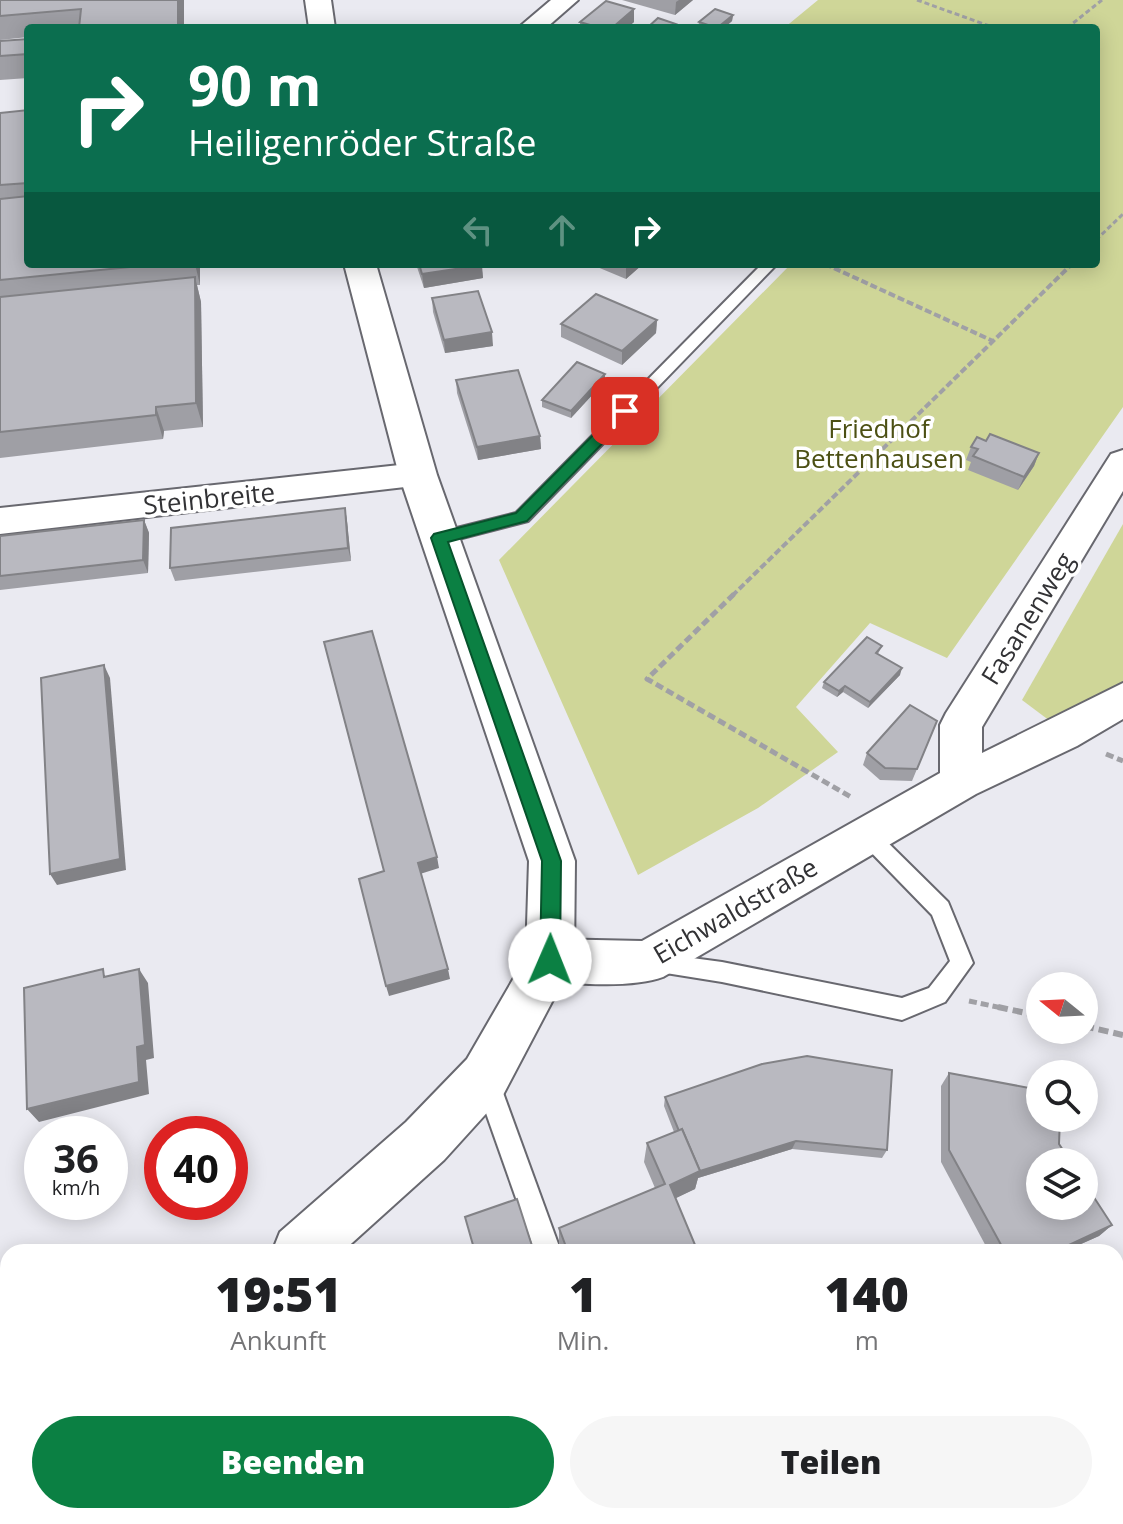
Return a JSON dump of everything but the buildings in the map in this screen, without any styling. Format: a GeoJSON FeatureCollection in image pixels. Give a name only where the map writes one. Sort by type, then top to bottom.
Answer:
{"type":"FeatureCollection","features":[{"type":"Feature","properties":{"kind":"street"},"geometry":{"type":"LineString","coordinates":[[318,0],[321,24]]}},
{"type":"Feature","properties":{"kind":"street"},"geometry":{"type":"LineString","coordinates":[[536,24],[566,0]]}},
{"type":"Feature","properties":{"kind":"street"},"geometry":{"type":"LineString","coordinates":[[309,1244],[425,1141],[485,1077],[550,960],[552,861],[418,475],[361,268]]}},
{"type":"Feature","properties":{"kind":"street","name":"Fasanenweg"},"geometry":{"type":"LineString","coordinates":[[961,782],[961,725],[1123,462]]}},
{"type":"Feature","properties":{"kind":"street","name":"Steinbreite"},"geometry":{"type":"LineString","coordinates":[[0,521],[418,475]]}},
{"type":"Feature","properties":{"kind":"street","name":"Eichwaldstraße"},"geometry":{"type":"LineString","coordinates":[[550,960],[647,962],[961,782],[1062,734],[1123,699]]}},
{"type":"Feature","properties":{"kind":"lane"},"geometry":{"type":"LineString","coordinates":[[439,538],[522,517],[766,268]]}},
{"type":"Feature","properties":{"kind":"lane"},"geometry":{"type":"LineString","coordinates":[[647,962],[722,972],[902,1009],[937,995],[962,963],[940,909],[876,830]]}},
{"type":"Feature","properties":{"kind":"lane"},"geometry":{"type":"LineString","coordinates":[[485,1077],[545,1244]]}},
{"type":"Feature","properties":{"kind":"path"},"geometry":{"type":"LineString","coordinates":[[917,0],[984,24]]}},
{"type":"Feature","properties":{"kind":"path"},"geometry":{"type":"LineString","coordinates":[[1072,24],[1102,0]]}},
{"type":"Feature","properties":{"kind":"path"},"geometry":{"type":"LineString","coordinates":[[1100,236],[1123,214]]}},
{"type":"Feature","properties":{"kind":"path"},"geometry":{"type":"LineString","coordinates":[[834,268],[993,341]]}},
{"type":"Feature","properties":{"kind":"path"},"geometry":{"type":"LineString","coordinates":[[876,830],[869,808],[647,679],[1068,268]]}},
{"type":"Feature","properties":{"kind":"path"},"geometry":{"type":"LineString","coordinates":[[937,995],[1026,1013]]}},
{"type":"Feature","properties":{"kind":"path"},"geometry":{"type":"LineString","coordinates":[[1098,1029],[1123,1035]]}},
{"type":"Feature","properties":{"kind":"green space","name":"Friedhof Bettenhausen"},"geometry":{"type":"Polygon","coordinates":[[[818,0],[1123,0],[1123,407],[947,658],[870,623],[796,707],[838,752],[758,808],[638,875],[499,560],[787,268],[1100,268],[1100,24],[789,24],[818,0]]]}},
{"type":"Feature","properties":{"kind":"green space"},"geometry":{"type":"Polygon","coordinates":[[[1123,524],[1123,685],[1050,721],[1022,700],[1123,524]]]}},
{"type":"Feature","properties":{"kind":"route"},"geometry":{"type":"LineString","coordinates":[[550,960],[552,861],[439,538],[522,517],[625,411]]}}]}
